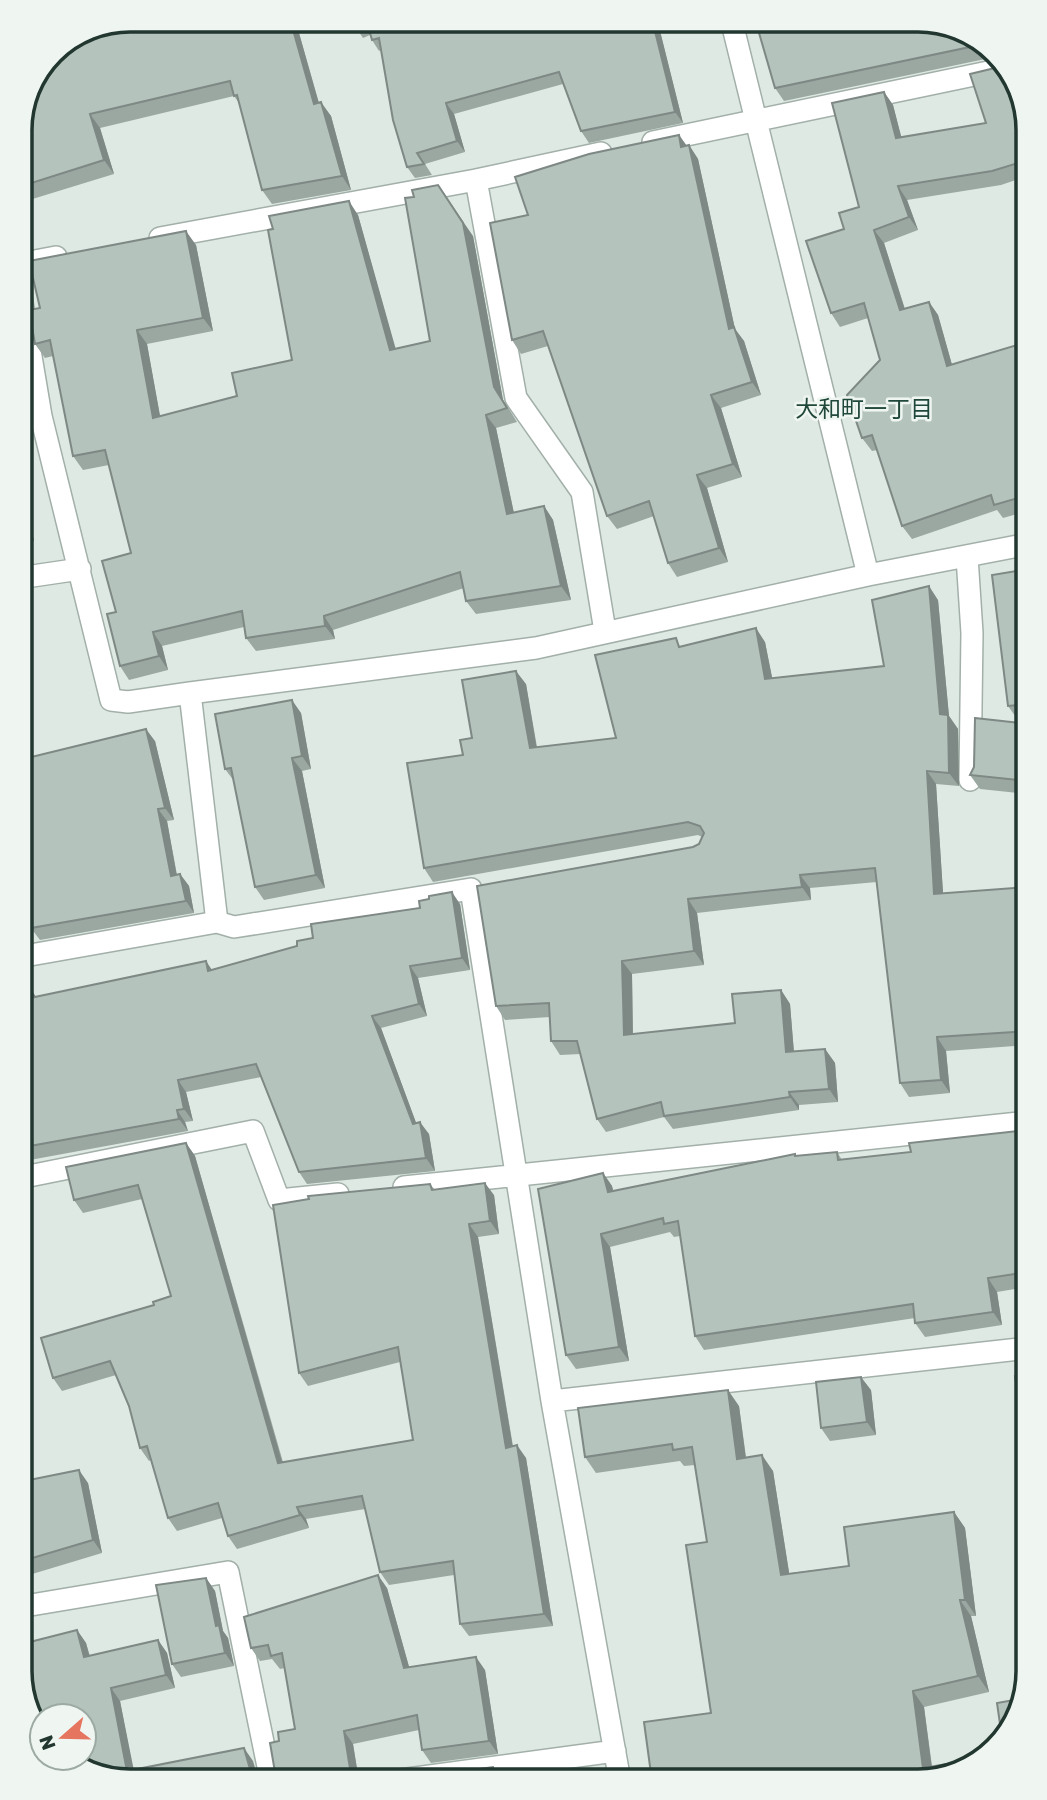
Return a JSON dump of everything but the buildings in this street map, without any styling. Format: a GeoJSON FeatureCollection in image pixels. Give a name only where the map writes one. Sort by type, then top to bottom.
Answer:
{"type":"FeatureCollection","features":[{"type":"Feature","properties":{"kind":"street"},"geometry":{"type":"LineString","coordinates":[[734,32],[868,575]]}},
{"type":"Feature","properties":{"kind":"street"},"geometry":{"type":"LineString","coordinates":[[141,242],[476,180],[995,70]]}},
{"type":"Feature","properties":{"kind":"street"},"geometry":{"type":"LineString","coordinates":[[476,180],[516,398],[582,492],[605,631]]}},
{"type":"Feature","properties":{"kind":"street"},"geometry":{"type":"LineString","coordinates":[[32,262],[74,254]]}},
{"type":"Feature","properties":{"kind":"street"},"geometry":{"type":"LineString","coordinates":[[32,361],[41,416],[111,700],[128,702],[536,648],[868,575],[1016,547]]}},
{"type":"Feature","properties":{"kind":"street"},"geometry":{"type":"LineString","coordinates":[[32,418],[41,416]]}},
{"type":"Feature","properties":{"kind":"street"},"geometry":{"type":"LineString","coordinates":[[967,557],[972,633],[970,779]]}},
{"type":"Feature","properties":{"kind":"street"},"geometry":{"type":"LineString","coordinates":[[32,576],[80,569]]}},
{"type":"Feature","properties":{"kind":"street"},"geometry":{"type":"LineString","coordinates":[[190,693],[218,922]]}},
{"type":"Feature","properties":{"kind":"street"},"geometry":{"type":"LineString","coordinates":[[31,955],[218,922],[234,927],[498,884]]}},
{"type":"Feature","properties":{"kind":"street"},"geometry":{"type":"LineString","coordinates":[[471,889],[552,1401],[618,1769]]}},
{"type":"Feature","properties":{"kind":"street"},"geometry":{"type":"LineString","coordinates":[[384,1189],[1016,1123]]}},
{"type":"Feature","properties":{"kind":"street"},"geometry":{"type":"LineString","coordinates":[[31,1176],[253,1131],[278,1200],[358,1192]]}},
{"type":"Feature","properties":{"kind":"street"},"geometry":{"type":"LineString","coordinates":[[552,1401],[1016,1349]]}},
{"type":"Feature","properties":{"kind":"street"},"geometry":{"type":"LineString","coordinates":[[31,1606],[228,1572],[268,1768]]}},
{"type":"Feature","properties":{"kind":"street"},"geometry":{"type":"LineString","coordinates":[[486,1768],[615,1751]]}},
{"type":"Feature","properties":{"kind":"district","name":"大和町一丁目"},"geometry":{"type":"Point","coordinates":[864,409]}}]}
